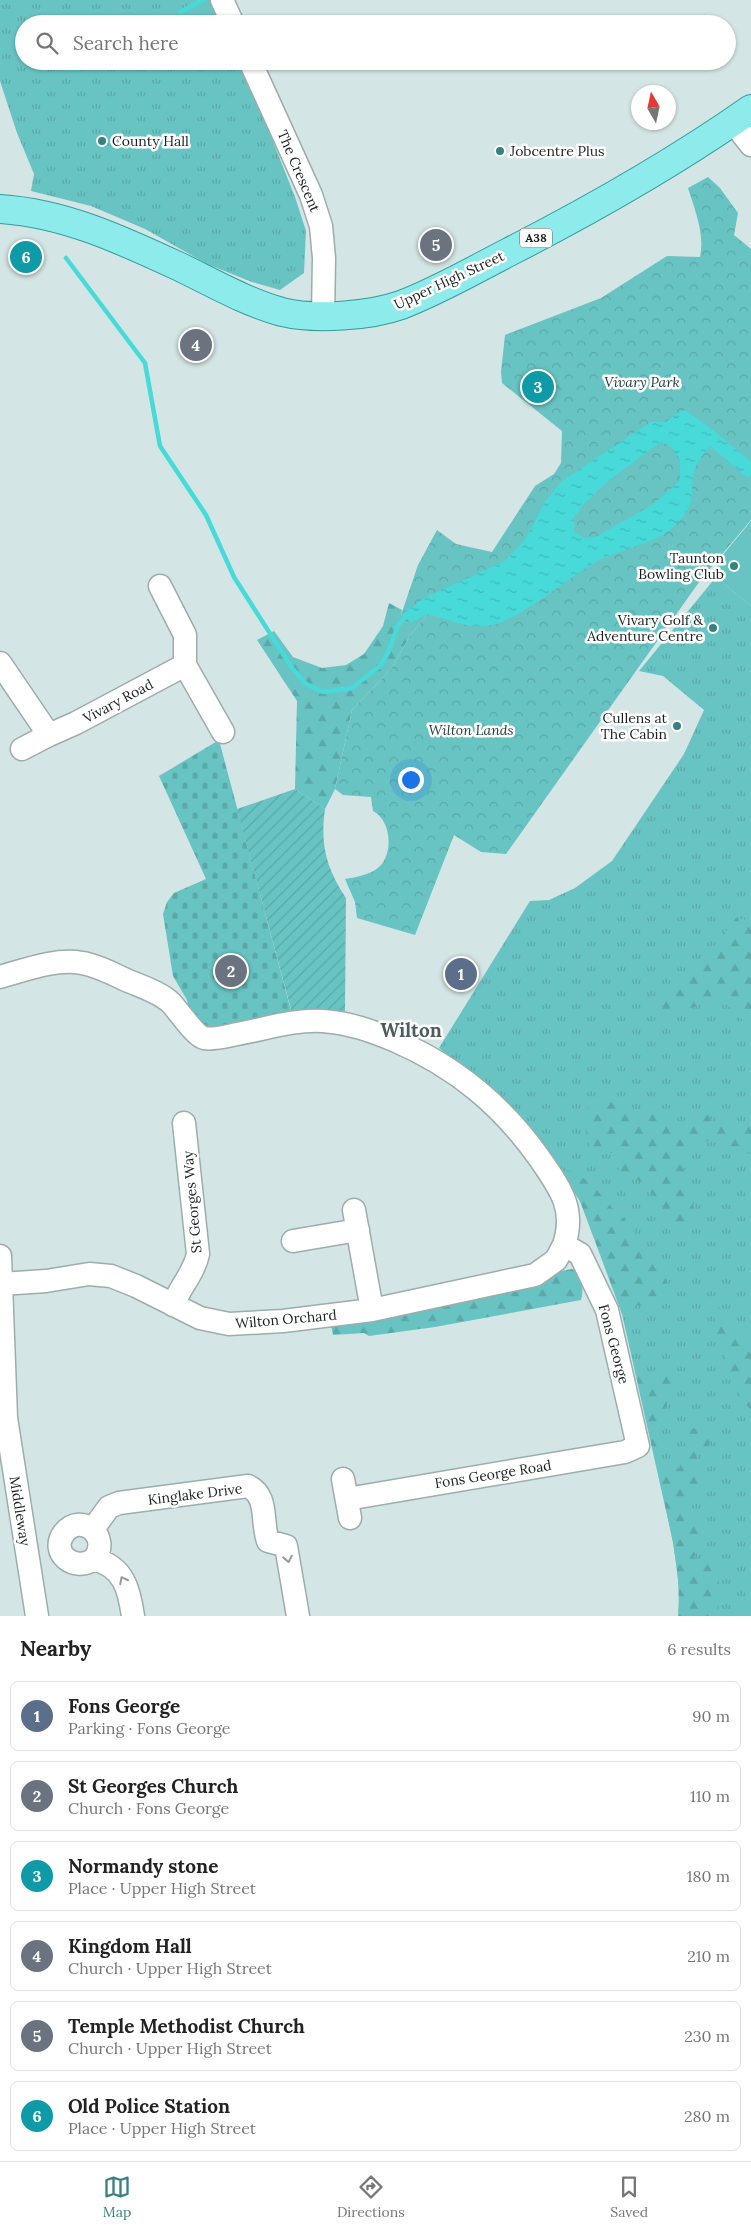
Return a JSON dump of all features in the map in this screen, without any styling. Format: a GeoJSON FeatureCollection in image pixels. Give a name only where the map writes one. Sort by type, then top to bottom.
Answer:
{"type":"FeatureCollection","features":[{"type":"Feature","properties":{"kind":"main road","name":"Upper High Street"},"geometry":{"type":"LineString","coordinates":[[0,209],[60,218],[89,227],[240,296],[284,312],[323,316],[365,312],[400,305],[447,284],[550,231],[651,175],[742,115]]}},
{"type":"Feature","properties":{"kind":"street"},"geometry":{"type":"LineString","coordinates":[[222,0],[229,15]]}},
{"type":"Feature","properties":{"kind":"street","name":"The Crescent"},"geometry":{"type":"LineString","coordinates":[[254,70],[311,195],[321,226],[324,258],[323,316]]}},
{"type":"Feature","properties":{"kind":"street"},"geometry":{"type":"LineString","coordinates":[[742,115],[751,145]]}},
{"type":"Feature","properties":{"kind":"street"},"geometry":{"type":"LineString","coordinates":[[160,586],[185,635],[185,664],[223,732]]}},
{"type":"Feature","properties":{"kind":"street"},"geometry":{"type":"LineString","coordinates":[[0,663],[50,734]]}},
{"type":"Feature","properties":{"kind":"street","name":"Vivary Road"},"geometry":{"type":"LineString","coordinates":[[22,749],[99,711],[185,664]]}},
{"type":"Feature","properties":{"kind":"street"},"geometry":{"type":"LineString","coordinates":[[0,977],[52,964],[82,963],[142,986],[169,1001],[190,1024],[196,1034],[202,1038],[221,1037],[292,1024],[322,1021],[362,1027],[420,1052],[449,1068],[482,1093],[520,1131],[551,1175],[566,1201],[570,1217],[569,1231],[564,1245]]}},
{"type":"Feature","properties":{"kind":"street","name":"St Georges Way"},"geometry":{"type":"LineString","coordinates":[[173,1305],[184,1283],[195,1267],[198,1254],[184,1124]]}},
{"type":"Feature","properties":{"kind":"street"},"geometry":{"type":"LineString","coordinates":[[293,1241],[356,1220],[372,1310]]}},
{"type":"Feature","properties":{"kind":"street","name":"Wilton Orchard"},"geometry":{"type":"LineString","coordinates":[[1,1284],[46,1281],[89,1274],[111,1276],[136,1286],[200,1318],[229,1324],[372,1310],[535,1275],[556,1260],[564,1245]]}},
{"type":"Feature","properties":{"kind":"street","name":"Fons George"},"geometry":{"type":"LineString","coordinates":[[564,1245],[580,1254],[607,1310],[638,1446]]}},
{"type":"Feature","properties":{"kind":"street","name":"Middleway"},"geometry":{"type":"LineString","coordinates":[[0,1256],[6,1418],[38,1616]]}},
{"type":"Feature","properties":{"kind":"street","name":"Fons George Road"},"geometry":{"type":"LineString","coordinates":[[346,1498],[625,1452],[638,1446]]}},
{"type":"Feature","properties":{"kind":"street","name":"Kinglake Drive"},"geometry":{"type":"LineString","coordinates":[[93,1529],[110,1507],[119,1503],[248,1486],[257,1490],[262,1500],[268,1541],[286,1546],[298,1616]]}},
{"type":"Feature","properties":{"kind":"street"},"geometry":{"type":"LineString","coordinates":[[79,1524],[93,1529],[98,1536],[100,1544],[99,1551],[94,1559],[83,1564],[77,1564],[65,1558],[60,1547],[63,1534],[70,1527],[79,1524]]}},
{"type":"Feature","properties":{"kind":"street"},"geometry":{"type":"LineString","coordinates":[[27,1552],[60,1547]]}},
{"type":"Feature","properties":{"kind":"street"},"geometry":{"type":"LineString","coordinates":[[94,1559],[104,1562],[121,1574],[130,1597],[133,1616]]}},
{"type":"Feature","properties":{"kind":"green space","name":"County Hall"},"geometry":{"type":"Polygon","coordinates":[[[0,0],[212,0],[219,15],[15,15],[15,70],[245,70],[295,197],[306,231],[304,273],[280,290],[252,282],[207,264],[145,229],[91,206],[31,191],[34,174],[17,133],[0,81],[0,0]]]}},
{"type":"Feature","properties":{"kind":"green space"},"geometry":{"type":"Polygon","coordinates":[[[708,177],[720,188],[738,213],[734,235],[751,249],[751,520],[702,578],[506,854],[481,852],[454,835],[415,935],[357,918],[355,902],[345,879],[367,874],[379,867],[387,854],[388,837],[384,822],[373,811],[371,797],[343,795],[335,789],[352,710],[391,669],[411,634],[427,615],[411,622],[401,615],[418,565],[437,530],[456,544],[492,552],[535,486],[554,474],[561,463],[562,431],[502,383],[501,372],[505,335],[601,298],[667,256],[700,257],[700,231],[688,188],[708,177]]]}},
{"type":"Feature","properties":{"kind":"green space","name":"Taunton Bowling Club"},"geometry":{"type":"Polygon","coordinates":[[[751,521],[751,606],[711,573],[723,559],[721,557],[751,521]]]}},
{"type":"Feature","properties":{"kind":"green space"},"geometry":{"type":"Polygon","coordinates":[[[716,577],[751,606],[751,1616],[678,1616],[680,1593],[673,1542],[620,1305],[580,1201],[523,1120],[439,1048],[530,901],[549,900],[575,888],[612,861],[684,754],[704,710],[663,676],[639,671],[716,577]]]}},
{"type":"Feature","properties":{"kind":"green space"},"geometry":{"type":"Polygon","coordinates":[[[389,603],[402,610],[401,615],[428,614],[411,634],[391,669],[352,710],[335,789],[325,809],[295,789],[297,701],[257,640],[274,631],[293,657],[322,668],[346,665],[364,654],[383,626],[389,603]]]}},
{"type":"Feature","properties":{"kind":"green space"},"geometry":{"type":"Polygon","coordinates":[[[219,740],[293,1018],[210,1031],[191,1016],[187,1000],[173,976],[163,914],[167,902],[174,893],[206,879],[159,776],[219,740]]]}},
{"type":"Feature","properties":{"kind":"green space"},"geometry":{"type":"Polygon","coordinates":[[[295,789],[325,809],[323,833],[326,855],[329,866],[346,898],[345,1011],[292,1013],[237,809],[295,789]]]}},
{"type":"Feature","properties":{"kind":"green space"},"geometry":{"type":"Polygon","coordinates":[[[736,918],[747,920],[751,925],[751,1028],[727,1005],[716,1000],[681,1011],[671,1019],[663,1014],[663,1003],[671,986],[685,971],[709,951],[736,918]]]}},
{"type":"Feature","properties":{"kind":"green space"},"geometry":{"type":"Polygon","coordinates":[[[597,1096],[603,1101],[625,1104],[631,1109],[678,1123],[704,1112],[716,1123],[751,1126],[751,1154],[740,1152],[734,1147],[708,1141],[697,1146],[688,1157],[684,1169],[694,1201],[689,1229],[684,1232],[676,1231],[665,1214],[663,1205],[652,1194],[647,1184],[619,1173],[616,1153],[600,1153],[589,1145],[586,1131],[588,1102],[597,1096]]]}},
{"type":"Feature","properties":{"kind":"green space"},"geometry":{"type":"Polygon","coordinates":[[[560,1170],[571,1171],[590,1182],[612,1208],[618,1211],[632,1229],[640,1246],[663,1274],[671,1292],[670,1299],[651,1306],[635,1305],[632,1311],[622,1314],[580,1201],[560,1170]]]}},
{"type":"Feature","properties":{"kind":"green space"},"geometry":{"type":"Polygon","coordinates":[[[572,1269],[578,1272],[581,1279],[581,1300],[435,1327],[369,1336],[364,1333],[333,1335],[331,1325],[489,1293],[534,1287],[561,1271],[572,1269]]]}},
{"type":"Feature","properties":{"kind":"green space"},"geometry":{"type":"Polygon","coordinates":[[[719,1308],[726,1311],[732,1332],[751,1344],[751,1410],[741,1399],[736,1379],[725,1366],[724,1355],[717,1343],[714,1313],[719,1308]]]}},
{"type":"Feature","properties":{"kind":"green space"},"geometry":{"type":"Polygon","coordinates":[[[647,1371],[668,1372],[675,1380],[662,1416],[656,1464],[636,1374],[647,1371]]]}},
{"type":"Feature","properties":{"kind":"green space"},"geometry":{"type":"Polygon","coordinates":[[[694,1428],[708,1430],[711,1439],[708,1449],[698,1454],[696,1471],[703,1476],[704,1487],[687,1496],[683,1504],[689,1522],[707,1527],[708,1537],[694,1557],[700,1562],[716,1567],[720,1592],[716,1616],[678,1616],[679,1598],[676,1562],[658,1473],[679,1469],[688,1431],[694,1428]]]}},
{"type":"Feature","properties":{"kind":"water"},"geometry":{"type":"Polygon","coordinates":[[[685,410],[713,430],[751,462],[751,475],[748,478],[710,446],[700,458],[695,468],[690,506],[674,527],[643,544],[598,561],[531,606],[504,621],[491,625],[475,626],[428,614],[411,622],[401,615],[424,598],[505,561],[525,540],[545,502],[562,481],[651,422],[666,422],[685,410]],[[659,443],[608,481],[583,505],[574,517],[574,532],[584,538],[596,537],[652,505],[680,481],[680,459],[668,444],[659,443]]]}},
{"type":"Feature","properties":{"kind":"waterway"},"geometry":{"type":"LineString","coordinates":[[180,12],[203,0]]}},
{"type":"Feature","properties":{"kind":"waterway"},"geometry":{"type":"LineString","coordinates":[[66,258],[145,363],[160,446],[206,515],[234,577],[292,668],[306,684],[323,692],[352,688],[380,666],[388,653],[398,625],[405,618]]}},
{"type":"Feature","properties":{"kind":"place","name":"County Hall"},"geometry":{"type":"Point","coordinates":[102,141]}},
{"type":"Feature","properties":{"kind":"place","name":"Jobcentre Plus"},"geometry":{"type":"Point","coordinates":[500,151]}},
{"type":"Feature","properties":{"kind":"place","name":"Temple Methodist Church"},"geometry":{"type":"Point","coordinates":[436,245]}},
{"type":"Feature","properties":{"kind":"place","name":"Old Police Station"},"geometry":{"type":"Point","coordinates":[26,257]}},
{"type":"Feature","properties":{"kind":"place","name":"Kingdom Hall"},"geometry":{"type":"Point","coordinates":[196,345]}},
{"type":"Feature","properties":{"kind":"place","name":"Normandy stone"},"geometry":{"type":"Point","coordinates":[538,387]}},
{"type":"Feature","properties":{"kind":"place","name":"Taunton Bowling Club"},"geometry":{"type":"Point","coordinates":[734,566]}},
{"type":"Feature","properties":{"kind":"place","name":"Vivary Golf & Adventure Centre"},"geometry":{"type":"Point","coordinates":[713,628]}},
{"type":"Feature","properties":{"kind":"place","name":"Cullens at The Cabin"},"geometry":{"type":"Point","coordinates":[677,726]}},
{"type":"Feature","properties":{"kind":"place","name":"St Georges Church"},"geometry":{"type":"Point","coordinates":[231,971]}},
{"type":"Feature","properties":{"kind":"place","name":"Fons George"},"geometry":{"type":"Point","coordinates":[461,974]}},
{"type":"Feature","properties":{"kind":"district","name":"Wilton"},"geometry":{"type":"Point","coordinates":[411,1030]}},
{"type":"Feature","properties":{"kind":"park label","name":"Vivary Park"},"geometry":{"type":"Point","coordinates":[642,382]}},
{"type":"Feature","properties":{"kind":"park label","name":"Wilton Lands"},"geometry":{"type":"Point","coordinates":[471,730]}}]}
